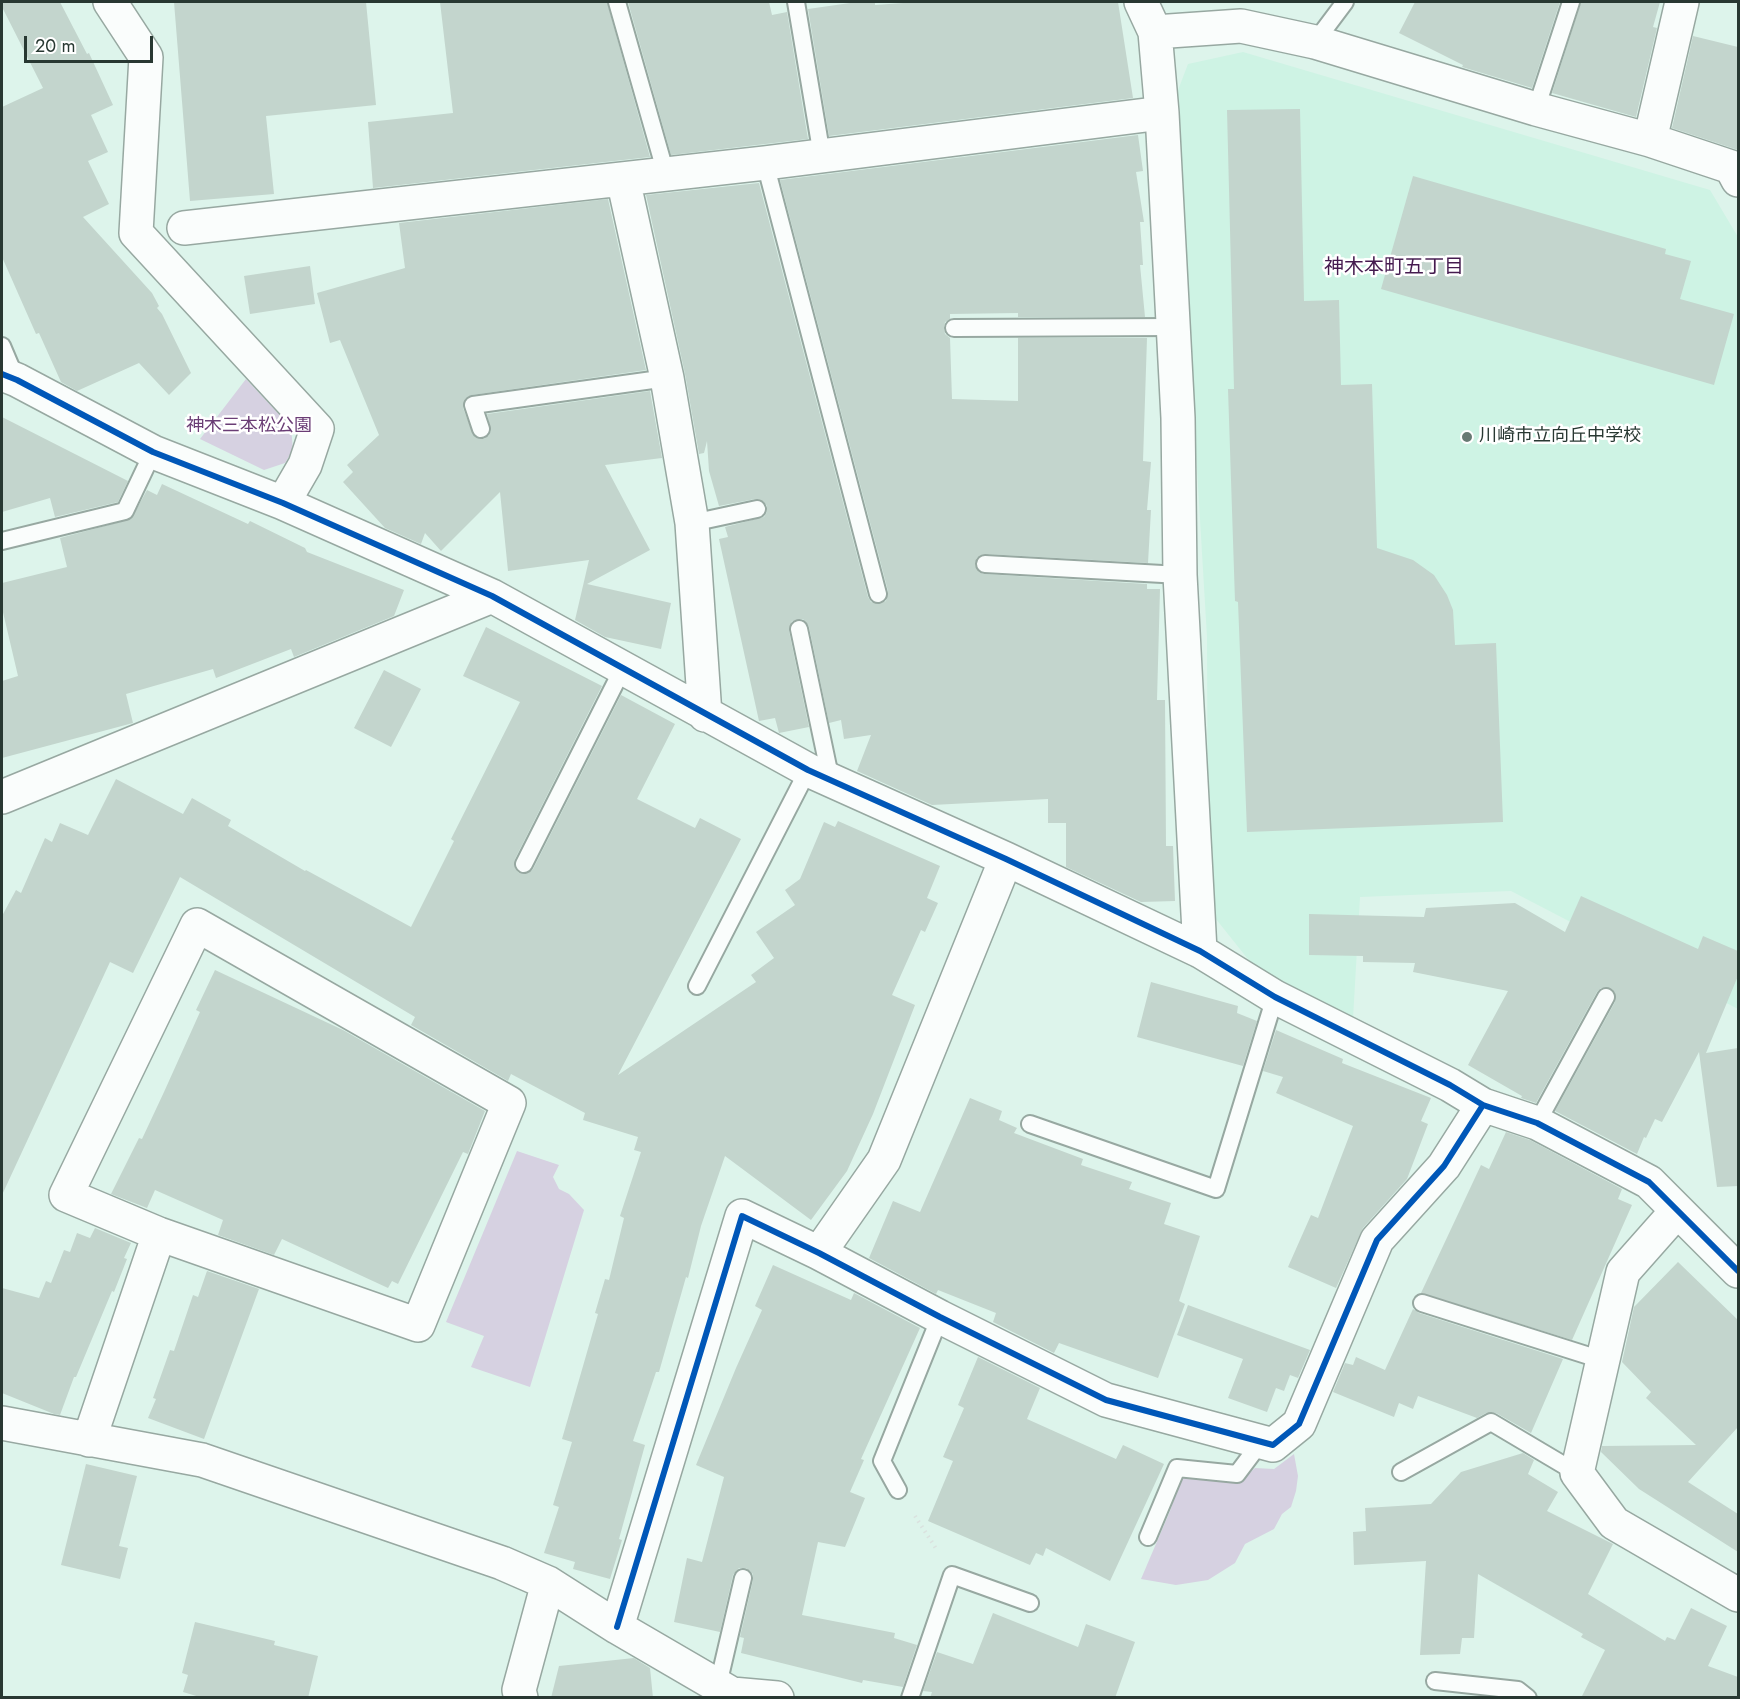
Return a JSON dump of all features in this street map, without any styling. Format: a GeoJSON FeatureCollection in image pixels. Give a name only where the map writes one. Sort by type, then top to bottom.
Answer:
{"type":"FeatureCollection","features":[{"type":"Feature","properties":{"kind":"street"},"geometry":{"type":"LineString","coordinates":[[110,2],[146,57],[136,233],[317,429],[305,465],[283,503]]}},
{"type":"Feature","properties":{"kind":"street"},"geometry":{"type":"LineString","coordinates":[[1141,2],[1155,32],[1162,113],[1178,418],[1180,575],[1200,951]]}},
{"type":"Feature","properties":{"kind":"street"},"geometry":{"type":"LineString","coordinates":[[1650,140],[1682,2]]}},
{"type":"Feature","properties":{"kind":"street"},"geometry":{"type":"LineString","coordinates":[[1155,32],[1241,26],[1315,42],[1536,109],[1650,140],[1731,167],[1738,180]]}},
{"type":"Feature","properties":{"kind":"street"},"geometry":{"type":"LineString","coordinates":[[184,228],[765,163],[1162,113]]}},
{"type":"Feature","properties":{"kind":"street"},"geometry":{"type":"LineString","coordinates":[[623,179],[667,378],[692,524],[705,715]]}},
{"type":"Feature","properties":{"kind":"street"},"geometry":{"type":"LineString","coordinates":[[9,377],[153,452],[283,503],[492,596],[705,715],[820,775],[1006,859],[1200,951],[1275,997],[1450,1084],[1483,1105],[1537,1124],[1649,1182],[1738,1271]]}},
{"type":"Feature","properties":{"kind":"street"},"geometry":{"type":"LineString","coordinates":[[2,797],[492,596]]}},
{"type":"Feature","properties":{"kind":"street"},"geometry":{"type":"LineString","coordinates":[[819,1253],[884,1160],[1006,859]]}},
{"type":"Feature","properties":{"kind":"street"},"geometry":{"type":"LineString","coordinates":[[197,925],[509,1103],[418,1325],[159,1234],[66,1195],[197,925]]}},
{"type":"Feature","properties":{"kind":"street"},"geometry":{"type":"LineString","coordinates":[[617,1628],[742,1216],[1106,1400],[1273,1445],[1299,1424],[1377,1240],[1444,1166],[1483,1105]]}},
{"type":"Feature","properties":{"kind":"street"},"geometry":{"type":"LineString","coordinates":[[1677,1211],[1623,1272],[1577,1473],[1614,1523],[1738,1595]]}},
{"type":"Feature","properties":{"kind":"street"},"geometry":{"type":"LineString","coordinates":[[89,1440],[159,1234]]}},
{"type":"Feature","properties":{"kind":"street"},"geometry":{"type":"LineString","coordinates":[[2,1424],[202,1460],[502,1563],[548,1582],[617,1628],[732,1694],[777,1698]]}},
{"type":"Feature","properties":{"kind":"street"},"geometry":{"type":"LineString","coordinates":[[521,1698],[519,1690],[548,1582]]}},
{"type":"Feature","properties":{"kind":"lane"},"geometry":{"type":"LineString","coordinates":[[616,2],[666,174]]}},
{"type":"Feature","properties":{"kind":"lane"},"geometry":{"type":"LineString","coordinates":[[796,2],[822,156]]}},
{"type":"Feature","properties":{"kind":"lane"},"geometry":{"type":"LineString","coordinates":[[1315,42],[1345,2]]}},
{"type":"Feature","properties":{"kind":"lane"},"geometry":{"type":"LineString","coordinates":[[1536,109],[1571,2]]}},
{"type":"Feature","properties":{"kind":"lane"},"geometry":{"type":"LineString","coordinates":[[765,163],[878,594]]}},
{"type":"Feature","properties":{"kind":"lane"},"geometry":{"type":"LineString","coordinates":[[954,328],[1173,327]]}},
{"type":"Feature","properties":{"kind":"lane"},"geometry":{"type":"LineString","coordinates":[[2,345],[9,377]]}},
{"type":"Feature","properties":{"kind":"lane"},"geometry":{"type":"LineString","coordinates":[[481,429],[473,405],[667,378]]}},
{"type":"Feature","properties":{"kind":"lane"},"geometry":{"type":"LineString","coordinates":[[2,541],[124,511],[153,452]]}},
{"type":"Feature","properties":{"kind":"lane"},"geometry":{"type":"LineString","coordinates":[[692,524],[757,509]]}},
{"type":"Feature","properties":{"kind":"lane"},"geometry":{"type":"LineString","coordinates":[[985,564],[1180,575]]}},
{"type":"Feature","properties":{"kind":"lane"},"geometry":{"type":"LineString","coordinates":[[697,986],[820,775],[800,629]]}},
{"type":"Feature","properties":{"kind":"lane"},"geometry":{"type":"LineString","coordinates":[[524,864],[623,668]]}},
{"type":"Feature","properties":{"kind":"lane"},"geometry":{"type":"LineString","coordinates":[[1030,1124],[1216,1189],[1275,997]]}},
{"type":"Feature","properties":{"kind":"lane"},"geometry":{"type":"LineString","coordinates":[[1537,1124],[1606,997]]}},
{"type":"Feature","properties":{"kind":"lane"},"geometry":{"type":"LineString","coordinates":[[1422,1303],[1602,1360]]}},
{"type":"Feature","properties":{"kind":"lane"},"geometry":{"type":"LineString","coordinates":[[898,1490],[882,1461],[940,1317]]}},
{"type":"Feature","properties":{"kind":"lane"},"geometry":{"type":"LineString","coordinates":[[1401,1472],[1491,1422],[1577,1473]]}},
{"type":"Feature","properties":{"kind":"lane"},"geometry":{"type":"LineString","coordinates":[[1148,1537],[1177,1467],[1237,1474],[1261,1442]]}},
{"type":"Feature","properties":{"kind":"lane"},"geometry":{"type":"LineString","coordinates":[[910,1698],[952,1575],[1030,1603]]}},
{"type":"Feature","properties":{"kind":"lane"},"geometry":{"type":"LineString","coordinates":[[718,1685],[743,1578]]}},
{"type":"Feature","properties":{"kind":"lane"},"geometry":{"type":"LineString","coordinates":[[1435,1682],[1518,1690],[1528,1698]]}},
{"type":"Feature","properties":{"kind":"path"},"geometry":{"type":"LineString","coordinates":[[898,1490],[952,1575]]}},
{"type":"Feature","properties":{"kind":"shaded area","name":"川崎市立向丘中学校"},"geometry":{"type":"Polygon","coordinates":[[[1243,52],[1710,190],[1738,237],[1738,1009],[1511,891],[1360,897],[1353,1019],[1255,968],[1208,909],[1207,637],[1175,98],[1188,64],[1243,52]]]}},
{"type":"Feature","properties":{"kind":"green space","name":"神木三本松公園"},"geometry":{"type":"Polygon","coordinates":[[[246,379],[291,427],[293,450],[285,463],[264,470],[200,439],[246,379]]]}},
{"type":"Feature","properties":{"kind":"green space"},"geometry":{"type":"Polygon","coordinates":[[[517,1151],[559,1165],[553,1177],[559,1189],[569,1194],[584,1210],[530,1387],[471,1367],[484,1336],[446,1322],[517,1151]]]}},
{"type":"Feature","properties":{"kind":"green space"},"geometry":{"type":"Polygon","coordinates":[[[1294,1454],[1298,1476],[1291,1507],[1282,1514],[1274,1529],[1245,1544],[1235,1563],[1208,1580],[1176,1585],[1141,1579],[1170,1511],[1181,1478],[1240,1482],[1255,1468],[1274,1469],[1294,1454]]]}},
{"type":"Feature","properties":{"kind":"building"},"geometry":{"type":"Polygon","coordinates":[[[2,2],[60,2],[87,54],[89,53],[113,105],[91,115],[108,152],[88,161],[109,204],[83,217],[152,293],[159,306],[157,308],[191,373],[169,395],[139,363],[77,391],[61,382],[39,333],[36,334],[2,257],[2,107],[43,88],[2,7],[2,2]]]}},
{"type":"Feature","properties":{"kind":"building"},"geometry":{"type":"Polygon","coordinates":[[[174,2],[366,2],[376,105],[266,116],[274,194],[190,201],[174,2]]]}},
{"type":"Feature","properties":{"kind":"building"},"geometry":{"type":"Polygon","coordinates":[[[440,2],[607,2],[650,157],[373,188],[368,122],[453,113],[440,2]]]}},
{"type":"Feature","properties":{"kind":"building"},"geometry":{"type":"Polygon","coordinates":[[[628,2],[769,2],[772,15],[787,12],[808,139],[671,155],[628,2]]]}},
{"type":"Feature","properties":{"kind":"building"},"geometry":{"type":"Polygon","coordinates":[[[857,2],[875,2],[875,5],[917,2],[1118,2],[1133,98],[829,136],[808,9],[857,2]]]}},
{"type":"Feature","properties":{"kind":"building"},"geometry":{"type":"Polygon","coordinates":[[[1415,2],[1560,2],[1532,88],[1462,67],[1463,65],[1399,33],[1415,2]]]}},
{"type":"Feature","properties":{"kind":"building"},"geometry":{"type":"Polygon","coordinates":[[[1581,2],[1660,2],[1653,27],[1657,28],[1636,117],[1552,93],[1581,2]]]}},
{"type":"Feature","properties":{"kind":"building"},"geometry":{"type":"Polygon","coordinates":[[[1693,36],[1738,47],[1738,150],[1672,128],[1693,36]]]}},
{"type":"Feature","properties":{"kind":"building"},"geometry":{"type":"Polygon","coordinates":[[[1300,109],[1304,301],[1339,300],[1341,385],[1372,384],[1377,548],[1413,560],[1434,575],[1447,595],[1453,610],[1455,645],[1496,643],[1503,822],[1247,832],[1238,602],[1235,601],[1228,389],[1234,389],[1227,110],[1300,109]]]}},
{"type":"Feature","properties":{"kind":"building"},"geometry":{"type":"Polygon","coordinates":[[[1138,135],[1143,171],[1136,172],[1144,222],[1140,222],[1143,265],[1140,265],[1145,317],[1018,317],[1018,313],[950,314],[950,319],[945,322],[944,329],[945,334],[950,338],[952,399],[1018,401],[1018,338],[1147,338],[1143,461],[1151,462],[1147,510],[1151,510],[1148,563],[986,554],[977,558],[975,564],[979,572],[984,574],[1147,584],[1147,589],[1160,589],[1157,700],[1165,700],[1166,846],[1173,846],[1175,901],[1141,902],[1066,867],[1066,823],[1048,823],[1048,799],[932,805],[857,771],[871,735],[844,739],[841,720],[829,723],[809,627],[803,619],[792,621],[789,631],[809,727],[779,733],[775,718],[759,721],[719,539],[728,537],[725,527],[764,517],[767,506],[764,502],[755,499],[719,506],[709,471],[707,441],[704,453],[699,454],[685,374],[646,195],[759,183],[868,597],[871,602],[880,604],[886,601],[888,591],[780,180],[1138,135]]]}},
{"type":"Feature","properties":{"kind":"building"},"geometry":{"type":"Polygon","coordinates":[[[1413,176],[1666,249],[1665,254],[1691,261],[1680,299],[1734,314],[1714,385],[1381,289],[1413,176]]]}},
{"type":"Feature","properties":{"kind":"building"},"geometry":{"type":"Polygon","coordinates":[[[608,199],[646,370],[472,395],[466,398],[463,408],[474,436],[484,439],[491,431],[487,414],[650,391],[662,458],[605,465],[650,550],[587,584],[671,603],[661,649],[605,637],[575,620],[589,560],[508,571],[500,492],[441,551],[425,533],[421,544],[385,528],[343,482],[353,472],[347,465],[379,435],[340,340],[330,343],[317,293],[405,268],[399,223],[608,199]]]}},
{"type":"Feature","properties":{"kind":"building"},"geometry":{"type":"Polygon","coordinates":[[[310,266],[315,304],[250,314],[244,276],[310,266]]]}},
{"type":"Feature","properties":{"kind":"building"},"geometry":{"type":"Polygon","coordinates":[[[2,417],[128,481],[118,502],[55,517],[50,498],[2,512],[2,417]]]}},
{"type":"Feature","properties":{"kind":"building"},"geometry":{"type":"Polygon","coordinates":[[[162,484],[248,524],[250,521],[305,548],[307,552],[404,590],[394,616],[294,657],[291,649],[216,678],[213,669],[126,694],[133,723],[2,758],[2,681],[18,676],[2,608],[2,583],[67,567],[60,538],[131,519],[147,490],[157,495],[162,484]]]}},
{"type":"Feature","properties":{"kind":"building"},"geometry":{"type":"Polygon","coordinates":[[[486,627],[602,686],[515,859],[514,865],[519,873],[525,874],[533,869],[621,695],[675,724],[637,799],[695,828],[700,818],[741,839],[618,1075],[756,982],[751,975],[774,958],[756,932],[795,905],[785,890],[800,879],[824,822],[835,827],[838,821],[940,866],[927,898],[938,903],[925,932],[921,930],[892,995],[915,1005],[873,1114],[847,1171],[811,1220],[725,1156],[701,1226],[688,1278],[686,1277],[659,1372],[656,1372],[633,1441],[645,1445],[610,1579],[573,1569],[575,1562],[544,1553],[559,1507],[553,1505],[572,1442],[562,1439],[598,1314],[595,1313],[605,1279],[609,1280],[624,1218],[620,1216],[641,1152],[634,1150],[638,1137],[583,1120],[585,1113],[511,1074],[508,1081],[411,1025],[415,1017],[180,877],[133,973],[110,962],[2,1195],[2,916],[16,890],[21,893],[45,838],[52,842],[60,823],[88,835],[116,779],[183,814],[192,798],[231,820],[228,826],[305,871],[411,927],[454,841],[451,839],[520,702],[463,676],[486,627]]]}},
{"type":"Feature","properties":{"kind":"building"},"geometry":{"type":"Polygon","coordinates":[[[384,670],[421,689],[391,747],[354,728],[384,670]]]}},
{"type":"Feature","properties":{"kind":"building"},"geometry":{"type":"Polygon","coordinates":[[[1581,896],[1698,949],[1703,936],[1738,951],[1738,976],[1706,1053],[1738,1048],[1738,1186],[1717,1187],[1699,1052],[1662,1122],[1655,1119],[1637,1154],[1555,1111],[1615,1002],[1615,992],[1610,988],[1601,988],[1597,992],[1536,1103],[1521,1098],[1522,1096],[1468,1065],[1508,991],[1413,972],[1415,963],[1363,962],[1363,956],[1309,955],[1309,914],[1424,917],[1426,908],[1515,903],[1565,932],[1581,896]]]}},
{"type":"Feature","properties":{"kind":"building"},"geometry":{"type":"Polygon","coordinates":[[[215,970],[343,1030],[485,1111],[468,1154],[463,1152],[398,1284],[392,1281],[388,1288],[282,1239],[274,1255],[218,1235],[223,1220],[155,1190],[147,1208],[111,1194],[139,1138],[142,1139],[164,1092],[200,1012],[196,1010],[215,970]]]}},
{"type":"Feature","properties":{"kind":"building"},"geometry":{"type":"Polygon","coordinates":[[[1151,982],[1238,1006],[1237,1013],[1257,1021],[1243,1066],[1137,1037],[1151,982]]]}},
{"type":"Feature","properties":{"kind":"building"},"geometry":{"type":"Polygon","coordinates":[[[1276,1030],[1343,1059],[1342,1063],[1431,1098],[1421,1121],[1428,1124],[1407,1179],[1363,1228],[1336,1288],[1288,1267],[1311,1215],[1318,1218],[1353,1126],[1276,1093],[1283,1077],[1263,1071],[1276,1030]]]}},
{"type":"Feature","properties":{"kind":"building"},"geometry":{"type":"Polygon","coordinates":[[[970,1098],[1002,1111],[999,1120],[1017,1128],[1014,1133],[1083,1159],[1081,1165],[1132,1182],[1129,1189],[1171,1203],[1164,1224],[1200,1236],[1179,1301],[1185,1304],[1158,1378],[1059,1343],[1054,1353],[993,1322],[996,1313],[938,1290],[936,1294],[869,1258],[893,1201],[920,1212],[970,1098]]]}},
{"type":"Feature","properties":{"kind":"building"},"geometry":{"type":"Polygon","coordinates":[[[1506,1132],[1530,1140],[1622,1189],[1618,1199],[1632,1205],[1572,1340],[1421,1293],[1481,1165],[1489,1169],[1506,1132]]]}},
{"type":"Feature","properties":{"kind":"building"},"geometry":{"type":"Polygon","coordinates":[[[95,1228],[131,1243],[114,1292],[112,1291],[76,1377],[74,1377],[60,1415],[54,1414],[2,1393],[2,1288],[39,1298],[46,1281],[51,1283],[64,1250],[70,1252],[77,1233],[90,1238],[95,1228]]]}},
{"type":"Feature","properties":{"kind":"building"},"geometry":{"type":"Polygon","coordinates":[[[1678,1262],[1738,1320],[1738,1427],[1688,1482],[1738,1514],[1738,1552],[1639,1489],[1601,1452],[1602,1446],[1696,1445],[1646,1398],[1651,1392],[1622,1362],[1634,1307],[1678,1262]]]}},
{"type":"Feature","properties":{"kind":"building"},"geometry":{"type":"Polygon","coordinates":[[[773,1265],[851,1300],[854,1293],[920,1328],[861,1459],[864,1460],[850,1492],[865,1498],[845,1547],[818,1542],[802,1615],[895,1633],[894,1638],[917,1645],[903,1687],[863,1680],[862,1683],[741,1653],[744,1638],[740,1637],[753,1580],[753,1574],[746,1568],[739,1568],[733,1575],[720,1632],[674,1622],[687,1558],[702,1562],[724,1477],[696,1465],[762,1310],[755,1306],[773,1265]]]}},
{"type":"Feature","properties":{"kind":"building"},"geometry":{"type":"Polygon","coordinates":[[[207,1271],[259,1289],[204,1439],[148,1418],[170,1350],[174,1351],[193,1295],[198,1297],[207,1271]]]}},
{"type":"Feature","properties":{"kind":"building"},"geometry":{"type":"Polygon","coordinates":[[[1188,1305],[1310,1350],[1298,1378],[1290,1375],[1284,1391],[1276,1388],[1267,1412],[1228,1398],[1243,1359],[1177,1335],[1188,1305]]]}},
{"type":"Feature","properties":{"kind":"building"},"geometry":{"type":"Polygon","coordinates":[[[1413,1309],[1419,1313],[1563,1359],[1531,1433],[1496,1413],[1486,1413],[1477,1418],[1418,1396],[1413,1409],[1399,1403],[1394,1417],[1333,1392],[1345,1363],[1353,1365],[1356,1357],[1385,1370],[1413,1309]]]}},
{"type":"Feature","properties":{"kind":"building"},"geometry":{"type":"Polygon","coordinates":[[[978,1357],[1040,1388],[1027,1419],[1116,1459],[1123,1445],[1164,1464],[1110,1581],[1046,1548],[1043,1556],[1036,1553],[1030,1565],[928,1521],[953,1461],[943,1457],[964,1408],[958,1405],[978,1357]]]}},
{"type":"Feature","properties":{"kind":"building"},"geometry":{"type":"Polygon","coordinates":[[[1523,1453],[1534,1460],[1528,1474],[1558,1492],[1547,1511],[1613,1544],[1588,1594],[1665,1641],[1667,1637],[1675,1640],[1691,1608],[1727,1626],[1708,1666],[1738,1677],[1738,1698],[1581,1698],[1605,1650],[1581,1637],[1583,1634],[1478,1574],[1474,1638],[1462,1638],[1460,1654],[1420,1655],[1426,1561],[1354,1565],[1353,1532],[1366,1531],[1365,1508],[1431,1504],[1461,1472],[1523,1453]]]}},
{"type":"Feature","properties":{"kind":"building"},"geometry":{"type":"Polygon","coordinates":[[[86,1464],[137,1476],[119,1546],[128,1548],[120,1579],[61,1565],[86,1464]]]}},
{"type":"Feature","properties":{"kind":"building"},"geometry":{"type":"Polygon","coordinates":[[[993,1613],[1078,1647],[1086,1624],[1135,1642],[1115,1698],[930,1698],[932,1692],[923,1691],[937,1652],[973,1664],[993,1613]]]}},
{"type":"Feature","properties":{"kind":"building"},"geometry":{"type":"Polygon","coordinates":[[[195,1622],[275,1641],[274,1645],[318,1656],[308,1698],[203,1698],[183,1692],[188,1675],[182,1673],[195,1622]]]}},
{"type":"Feature","properties":{"kind":"building"},"geometry":{"type":"Polygon","coordinates":[[[634,1658],[650,1668],[653,1698],[551,1698],[559,1666],[634,1658]]]}},
{"type":"Feature","properties":{"kind":"cycle path"},"geometry":{"type":"LineString","coordinates":[[2,374],[153,452],[283,503],[492,596],[808,770],[1006,859],[1200,951],[1275,997],[1450,1085],[1483,1105],[1537,1123],[1649,1182],[1738,1271]]}},
{"type":"Feature","properties":{"kind":"cycle path"},"geometry":{"type":"LineString","coordinates":[[617,1627],[742,1216],[1106,1400],[1273,1445],[1299,1424],[1377,1240],[1444,1166],[1483,1105]]}},
{"type":"Feature","properties":{"kind":"place","name":"川崎市立向丘中学校"},"geometry":{"type":"Point","coordinates":[1467,437]}},
{"type":"Feature","properties":{"kind":"district","name":"神木本町五丁目"},"geometry":{"type":"Point","coordinates":[1394,268]}}]}
